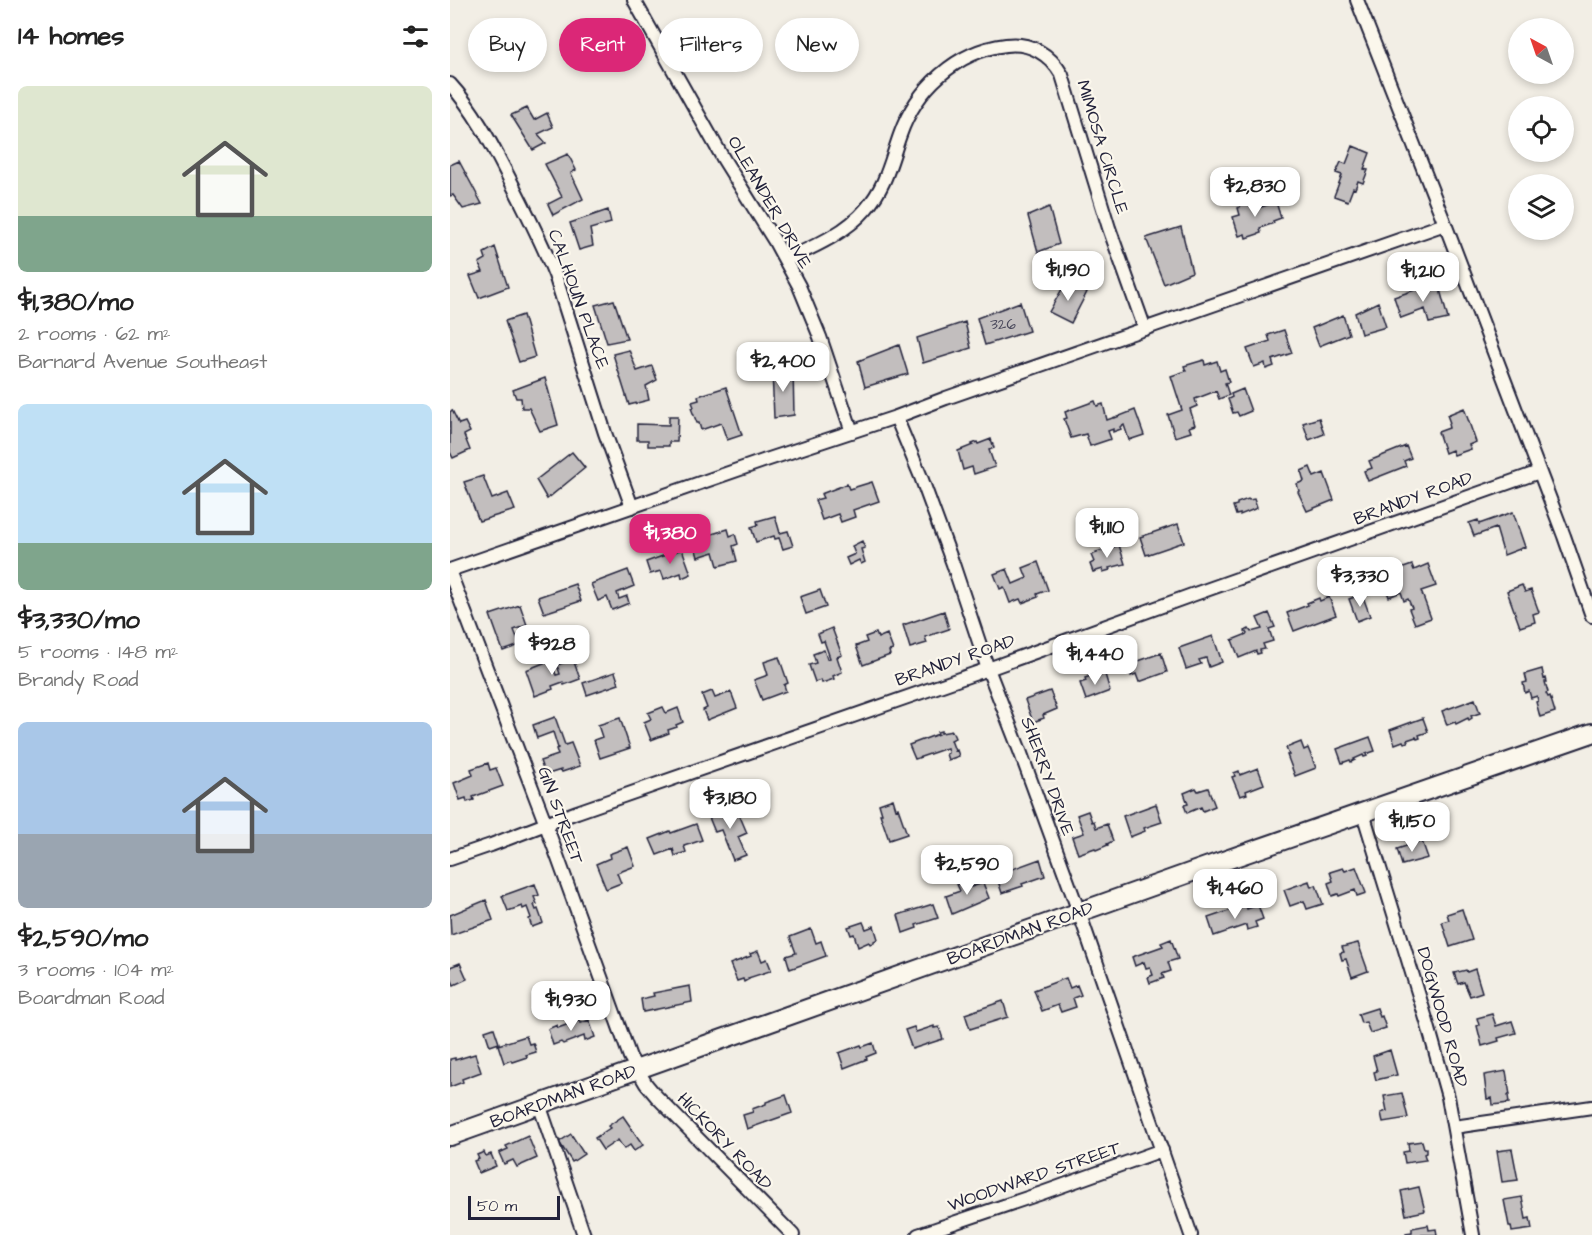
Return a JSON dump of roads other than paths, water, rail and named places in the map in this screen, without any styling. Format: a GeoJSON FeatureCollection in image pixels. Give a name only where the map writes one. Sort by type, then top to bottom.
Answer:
{"type":"FeatureCollection","features":[{"type":"Feature","properties":{"kind":"street","name":"OLEANDER DRIVE"},"geometry":{"type":"LineString","coordinates":[[634,0],[724,160],[799,286],[852,432]]}},
{"type":"Feature","properties":{"kind":"street"},"geometry":{"type":"LineString","coordinates":[[1358,0],[1564,536],[1592,616]]}},
{"type":"Feature","properties":{"kind":"street","name":"MIMOSA CIRCLE"},"geometry":{"type":"LineString","coordinates":[[785,260],[841,230],[864,212],[880,190],[900,135],[914,106],[930,84],[940,75],[963,59],[988,48],[1016,44],[1028,46],[1051,60],[1062,75],[1109,228],[1145,329]]}},
{"type":"Feature","properties":{"kind":"street","name":"CALHOUN PLACE"},"geometry":{"type":"LineString","coordinates":[[450,84],[477,119],[545,250],[605,433],[632,507]]}},
{"type":"Feature","properties":{"kind":"street"},"geometry":{"type":"LineString","coordinates":[[450,572],[1445,224]]}},
{"type":"Feature","properties":{"kind":"street","name":"SHERRY DRIVE"},"geometry":{"type":"LineString","coordinates":[[896,417],[921,477],[988,669],[1079,912],[1191,1235]]}},
{"type":"Feature","properties":{"kind":"street","name":"BRANDY ROAD"},"geometry":{"type":"LineString","coordinates":[[450,859],[626,794],[988,669],[1539,472]]}},
{"type":"Feature","properties":{"kind":"street","name":"GIN STREET"},"geometry":{"type":"LineString","coordinates":[[450,572],[636,1070]]}},
{"type":"Feature","properties":{"kind":"street","name":"BOARDMAN ROAD"},"geometry":{"type":"LineString","coordinates":[[450,1136],[1404,797],[1592,733]]}},
{"type":"Feature","properties":{"kind":"street","name":"DOGWOOD ROAD"},"geometry":{"type":"LineString","coordinates":[[1363,813],[1448,1097],[1473,1235]]}},
{"type":"Feature","properties":{"kind":"street","name":"HICKORY ROAD"},"geometry":{"type":"LineString","coordinates":[[636,1070],[656,1096],[792,1235]]}},
{"type":"Feature","properties":{"kind":"street"},"geometry":{"type":"LineString","coordinates":[[539,1104],[584,1235]]}},
{"type":"Feature","properties":{"kind":"street"},"geometry":{"type":"LineString","coordinates":[[1454,1127],[1592,1107]]}},
{"type":"Feature","properties":{"kind":"street","name":"WOODWARD STREET"},"geometry":{"type":"LineString","coordinates":[[918,1235],[1162,1150]]}}]}
